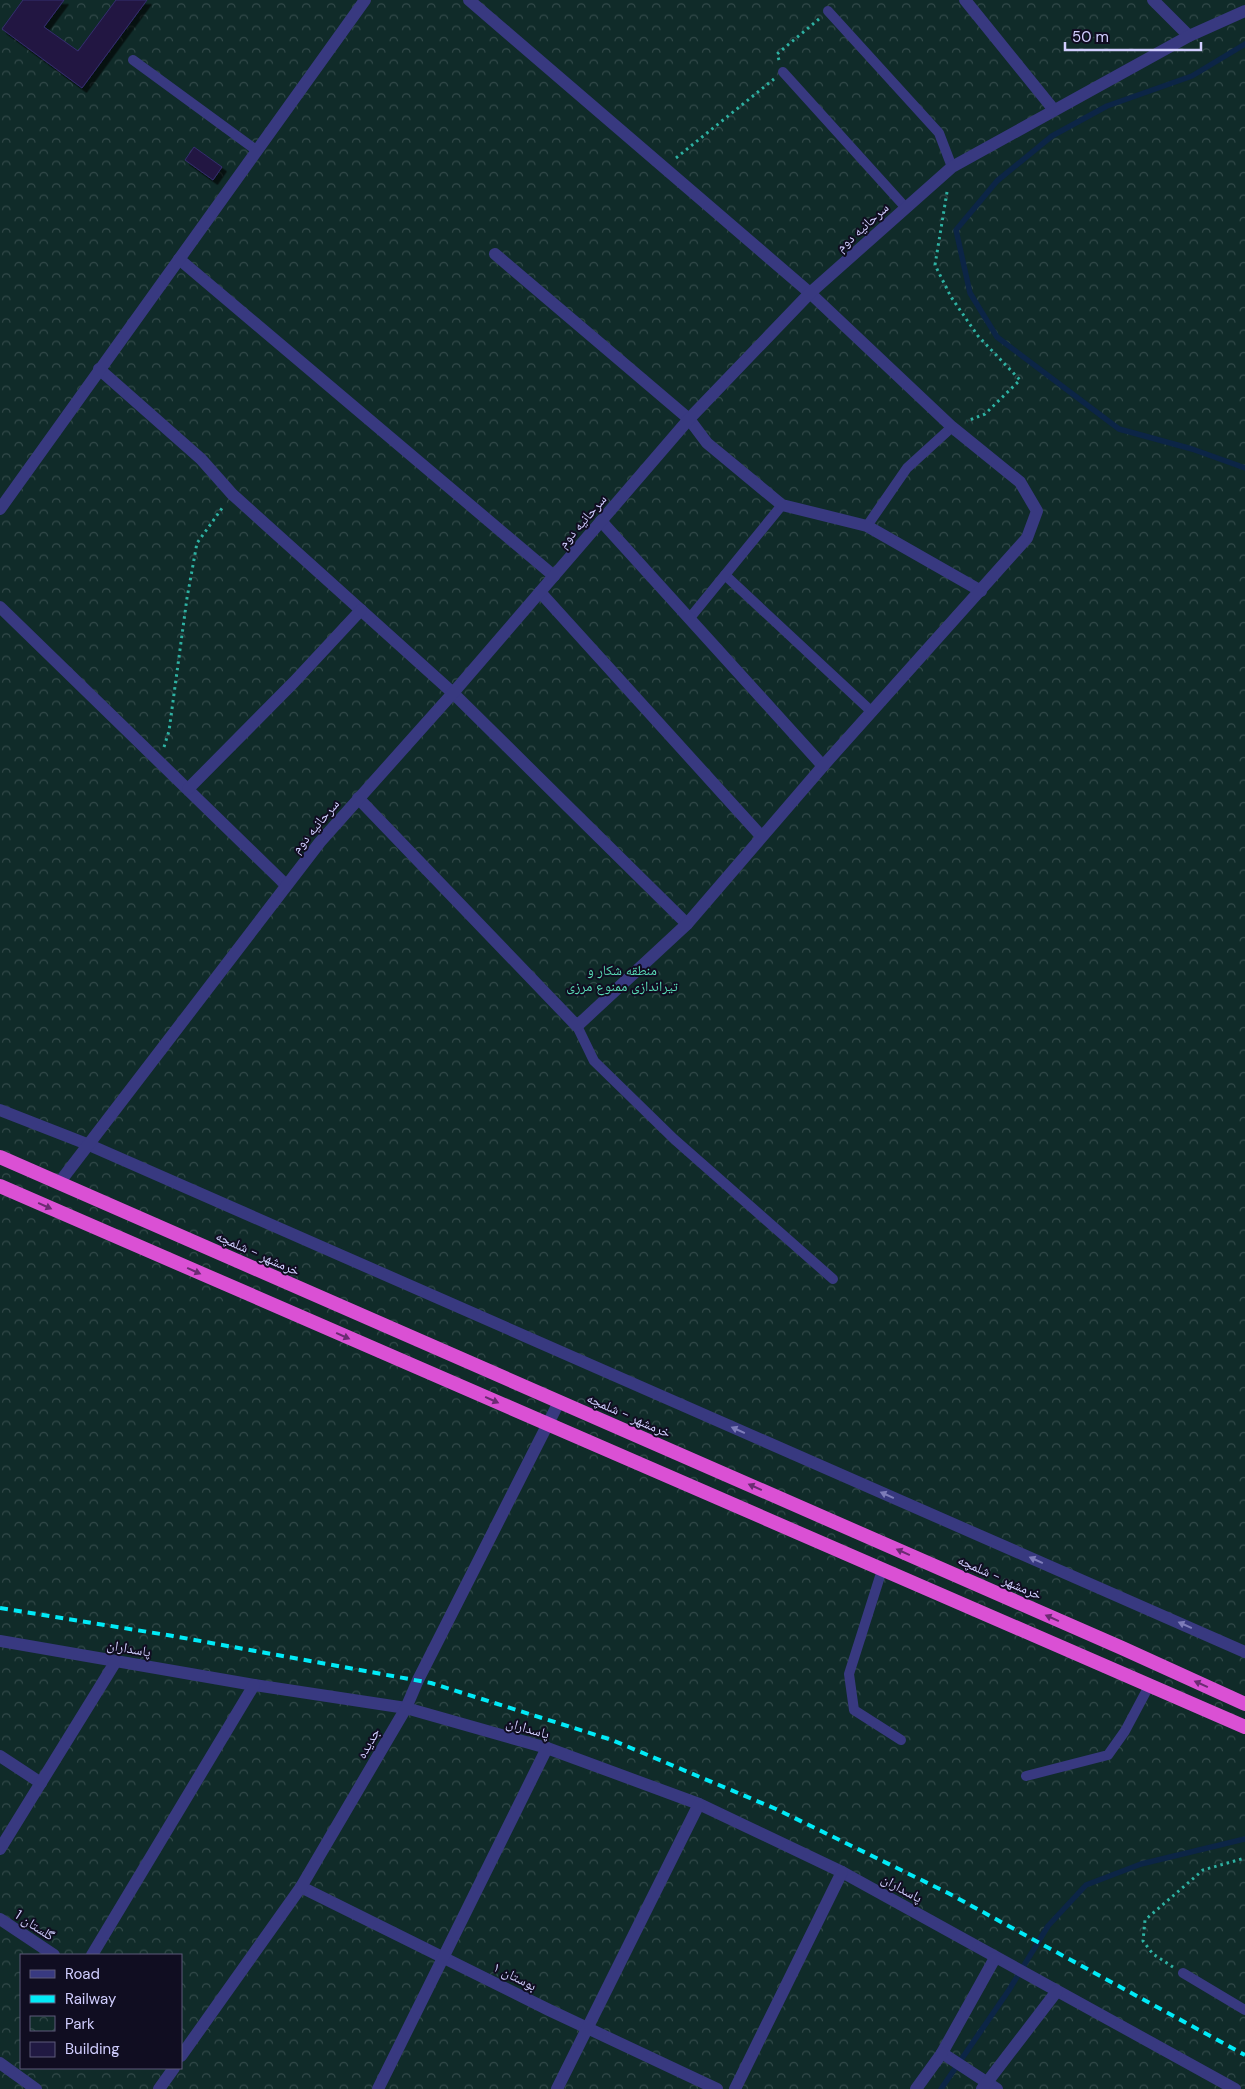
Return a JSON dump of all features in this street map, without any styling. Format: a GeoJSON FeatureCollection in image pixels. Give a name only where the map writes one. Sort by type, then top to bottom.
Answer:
{"type":"FeatureCollection","features":[{"type":"Feature","properties":{"kind":"highway","name":"خرمشهر - شلمچه"},"geometry":{"type":"LineString","coordinates":[[0,1157],[1122,1648],[1245,1704]]}},
{"type":"Feature","properties":{"kind":"highway"},"geometry":{"type":"LineString","coordinates":[[0,1186],[1245,1727]]}},
{"type":"Feature","properties":{"kind":"street"},"geometry":{"type":"LineString","coordinates":[[0,509],[365,0]]}},
{"type":"Feature","properties":{"kind":"street"},"geometry":{"type":"LineString","coordinates":[[358,798],[577,1026],[687,924],[761,836],[1027,538],[1037,510],[1020,482],[952,427],[810,293],[469,0]]}},
{"type":"Feature","properties":{"kind":"street"},"geometry":{"type":"LineString","coordinates":[[965,0],[1054,110]]}},
{"type":"Feature","properties":{"kind":"street"},"geometry":{"type":"LineString","coordinates":[[1153,0],[1189,36]]}},
{"type":"Feature","properties":{"kind":"street","name":"سرحانیه دوم"},"geometry":{"type":"LineString","coordinates":[[59,1183],[86,1144],[286,885],[358,798],[453,693],[690,419],[810,293],[952,167],[1189,36],[1245,11]]}},
{"type":"Feature","properties":{"kind":"street"},"geometry":{"type":"LineString","coordinates":[[495,254],[690,419],[707,443],[782,505],[867,526],[981,591]]}},
{"type":"Feature","properties":{"kind":"street"},"geometry":{"type":"LineString","coordinates":[[178,259],[554,576]]}},
{"type":"Feature","properties":{"kind":"street"},"geometry":{"type":"LineString","coordinates":[[99,369],[201,459],[232,494],[453,693],[687,924]]}},
{"type":"Feature","properties":{"kind":"street"},"geometry":{"type":"LineString","coordinates":[[601,521],[823,766]]}},
{"type":"Feature","properties":{"kind":"street"},"geometry":{"type":"LineString","coordinates":[[540,592],[761,836]]}},
{"type":"Feature","properties":{"kind":"street"},"geometry":{"type":"LineString","coordinates":[[0,607],[286,885]]}},
{"type":"Feature","properties":{"kind":"street"},"geometry":{"type":"LineString","coordinates":[[188,789],[294,682],[361,610]]}},
{"type":"Feature","properties":{"kind":"street"},"geometry":{"type":"LineString","coordinates":[[0,1110],[86,1144],[1245,1652]]}},
{"type":"Feature","properties":{"kind":"street","name":"جدیده"},"geometry":{"type":"LineString","coordinates":[[182,2053],[186,2039],[301,1888],[406,1708],[418,1680],[546,1424],[559,1402]]}},
{"type":"Feature","properties":{"kind":"street","name":"پاسداران"},"geometry":{"type":"LineString","coordinates":[[1,1642],[254,1685],[406,1708],[546,1748],[699,1804],[842,1872],[1235,2089]]}},
{"type":"Feature","properties":{"kind":"street"},"geometry":{"type":"LineString","coordinates":[[0,1849],[116,1661]]}},
{"type":"Feature","properties":{"kind":"street"},"geometry":{"type":"LineString","coordinates":[[93,1954],[254,1685]]}},
{"type":"Feature","properties":{"kind":"street"},"geometry":{"type":"LineString","coordinates":[[378,2089],[546,1748]]}},
{"type":"Feature","properties":{"kind":"street"},"geometry":{"type":"LineString","coordinates":[[0,1756],[40,1783]]}},
{"type":"Feature","properties":{"kind":"street"},"geometry":{"type":"LineString","coordinates":[[557,2089],[699,1804]]}},
{"type":"Feature","properties":{"kind":"street"},"geometry":{"type":"LineString","coordinates":[[735,2089],[842,1872]]}},
{"type":"Feature","properties":{"kind":"street","name":"بوستان ۱"},"geometry":{"type":"LineString","coordinates":[[301,1888],[444,1956],[586,2028],[717,2089]]}},
{"type":"Feature","properties":{"kind":"street","name":"گلستان 1"},"geometry":{"type":"LineString","coordinates":[[0,1919],[52,1954]]}},
{"type":"Feature","properties":{"kind":"street"},"geometry":{"type":"LineString","coordinates":[[916,2089],[946,2055],[995,1958]]}},
{"type":"Feature","properties":{"kind":"street"},"geometry":{"type":"LineString","coordinates":[[946,2055],[989,2087],[1057,1991]]}},
{"type":"Feature","properties":{"kind":"street"},"geometry":{"type":"LineString","coordinates":[[0,2063],[36,2089]]}},
{"type":"Feature","properties":{"kind":"street"},"geometry":{"type":"LineString","coordinates":[[159,2089],[173,2069]]}},
{"type":"Feature","properties":{"kind":"lane"},"geometry":{"type":"LineString","coordinates":[[828,11],[939,134],[952,167]]}},
{"type":"Feature","properties":{"kind":"lane"},"geometry":{"type":"LineString","coordinates":[[132,60],[256,150]]}},
{"type":"Feature","properties":{"kind":"lane"},"geometry":{"type":"LineString","coordinates":[[783,72],[906,208]]}},
{"type":"Feature","properties":{"kind":"lane"},"geometry":{"type":"LineString","coordinates":[[867,526],[907,468],[952,427]]}},
{"type":"Feature","properties":{"kind":"lane"},"geometry":{"type":"LineString","coordinates":[[689,618],[782,505]]}},
{"type":"Feature","properties":{"kind":"lane"},"geometry":{"type":"LineString","coordinates":[[725,575],[872,712]]}},
{"type":"Feature","properties":{"kind":"lane"},"geometry":{"type":"LineString","coordinates":[[577,1026],[594,1060],[601,1067],[674,1139],[833,1279]]}},
{"type":"Feature","properties":{"kind":"lane"},"geometry":{"type":"LineString","coordinates":[[882,1570],[849,1674],[854,1710],[901,1740]]}},
{"type":"Feature","properties":{"kind":"lane"},"geometry":{"type":"LineString","coordinates":[[1026,1776],[1108,1755],[1125,1731],[1149,1686]]}},
{"type":"Feature","properties":{"kind":"lane"},"geometry":{"type":"LineString","coordinates":[[1184,1973],[1245,2010]]}},
{"type":"Feature","properties":{"kind":"path"},"geometry":{"type":"LineString","coordinates":[[664,168],[783,72],[777,54],[828,11]]}},
{"type":"Feature","properties":{"kind":"path"},"geometry":{"type":"LineString","coordinates":[[952,167],[935,265],[951,297],[978,336],[1020,380],[984,414],[952,427]]}},
{"type":"Feature","properties":{"kind":"path"},"geometry":{"type":"LineString","coordinates":[[159,762],[169,731],[187,598],[197,543],[232,494]]}},
{"type":"Feature","properties":{"kind":"path"},"geometry":{"type":"LineString","coordinates":[[1184,1973],[1153,1954],[1143,1941],[1145,1920],[1203,1870],[1245,1858]]}},
{"type":"Feature","properties":{"kind":"green space","name":"منطقه شکار و تیراندازی ممنوع مرزی"},"geometry":{"type":"Polygon","coordinates":[[[0,0],[1245,0],[1245,2089],[0,2089],[0,0]]]}},
{"type":"Feature","properties":{"kind":"building"},"geometry":{"type":"Polygon","coordinates":[[[23,0],[64,0],[44,27],[78,51],[116,0],[147,0],[82,88],[2,29],[23,0]]]}},
{"type":"Feature","properties":{"kind":"building"},"geometry":{"type":"Polygon","coordinates":[[[194,147],[222,167],[213,180],[185,160],[194,147]]]}},
{"type":"Feature","properties":{"kind":"waterway"},"geometry":{"type":"LineString","coordinates":[[1245,44],[1192,76],[1107,106],[1052,136],[997,181],[956,230],[970,293],[997,337],[1119,429],[1192,449],[1245,468]]}},
{"type":"Feature","properties":{"kind":"waterway"},"geometry":{"type":"LineString","coordinates":[[941,2089],[1009,1990],[1048,1926],[1086,1885],[1141,1864],[1245,1839]]}},
{"type":"Feature","properties":{"kind":"railway"},"geometry":{"type":"LineString","coordinates":[[0,1608],[173,1636],[431,1683],[612,1740],[776,1809],[948,1893],[1245,2055]]}}]}
